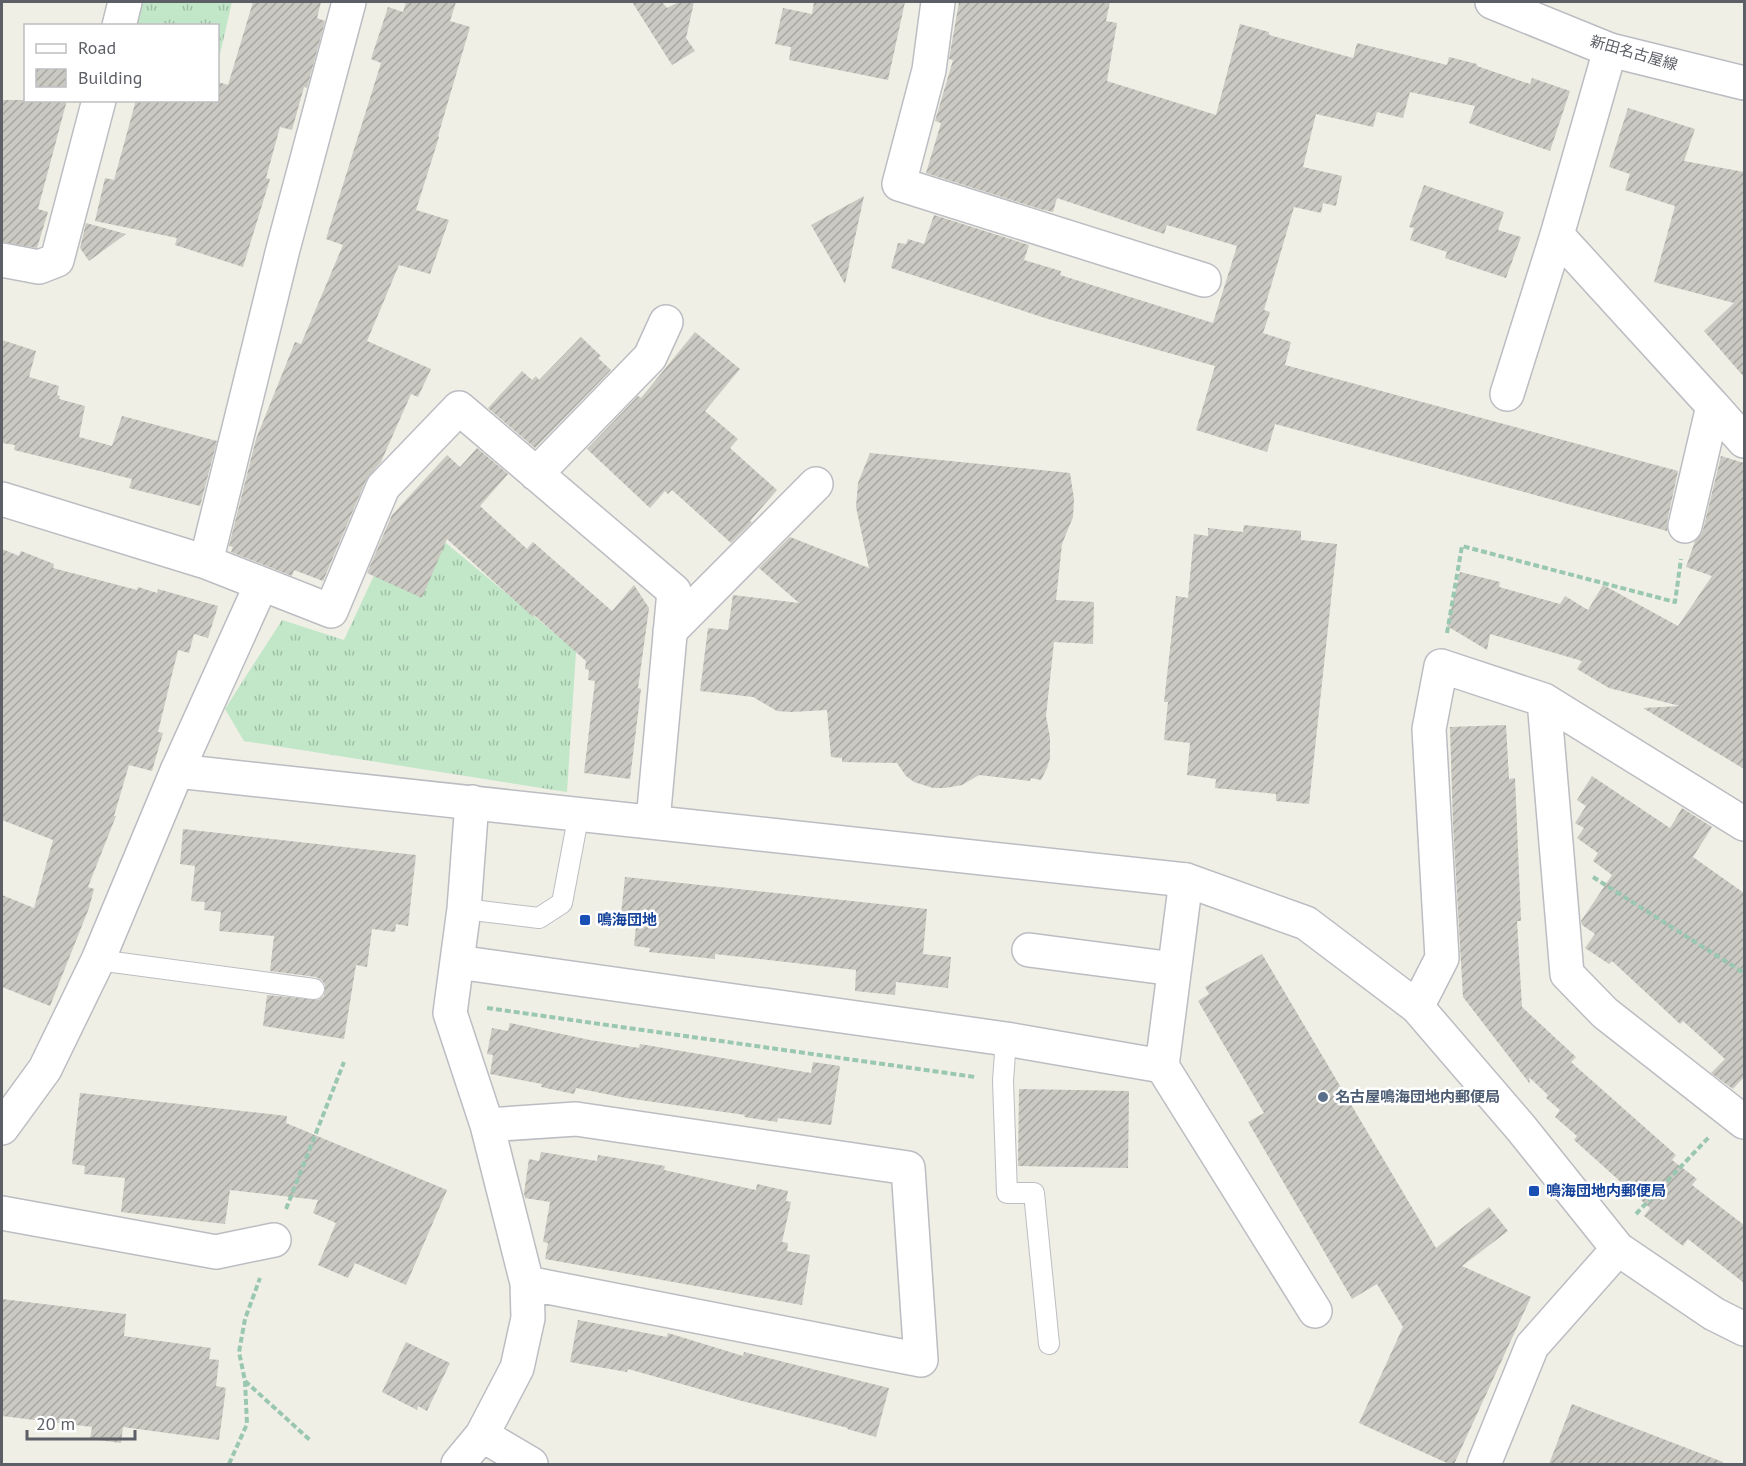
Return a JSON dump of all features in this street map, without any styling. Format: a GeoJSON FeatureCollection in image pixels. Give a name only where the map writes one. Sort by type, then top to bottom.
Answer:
{"type":"FeatureCollection","features":[{"type":"Feature","properties":{"kind":"street"},"geometry":{"type":"LineString","coordinates":[[120,24],[125,2]]}},
{"type":"Feature","properties":{"kind":"street"},"geometry":{"type":"LineString","coordinates":[[206,562],[283,249],[349,2]]}},
{"type":"Feature","properties":{"kind":"street"},"geometry":{"type":"LineString","coordinates":[[938,2],[929,70],[899,184],[1204,280]]}},
{"type":"Feature","properties":{"kind":"street","name":"新田名古屋線"},"geometry":{"type":"LineString","coordinates":[[1492,2],[1610,50],[1744,83]]}},
{"type":"Feature","properties":{"kind":"street"},"geometry":{"type":"LineString","coordinates":[[1507,394],[1557,235],[1610,50]]}},
{"type":"Feature","properties":{"kind":"street"},"geometry":{"type":"LineString","coordinates":[[2,260],[39,267],[57,260],[98,102]]}},
{"type":"Feature","properties":{"kind":"street"},"geometry":{"type":"LineString","coordinates":[[1557,235],[1744,441]]}},
{"type":"Feature","properties":{"kind":"street"},"geometry":{"type":"LineString","coordinates":[[536,474],[650,357],[666,322]]}},
{"type":"Feature","properties":{"kind":"street"},"geometry":{"type":"LineString","coordinates":[[1685,526],[1713,406]]}},
{"type":"Feature","properties":{"kind":"street"},"geometry":{"type":"LineString","coordinates":[[2,499],[206,562],[331,611],[383,487],[459,408],[674,591],[653,821]]}},
{"type":"Feature","properties":{"kind":"street"},"geometry":{"type":"LineString","coordinates":[[670,630],[816,484]]}},
{"type":"Feature","properties":{"kind":"street"},"geometry":{"type":"LineString","coordinates":[[2,1128],[45,1069],[98,960],[177,771],[261,585]]}},
{"type":"Feature","properties":{"kind":"street"},"geometry":{"type":"LineString","coordinates":[[1417,1007],[1442,958],[1429,729],[1441,666],[1544,700],[1744,824]]}},
{"type":"Feature","properties":{"kind":"street"},"geometry":{"type":"LineString","coordinates":[[1544,700],[1567,974],[1605,1013],[1738,1117]]}},
{"type":"Feature","properties":{"kind":"street"},"geometry":{"type":"LineString","coordinates":[[177,771],[1186,880],[1306,923],[1417,1007],[1521,1128],[1624,1235],[1714,1314],[1744,1329]]}},
{"type":"Feature","properties":{"kind":"street"},"geometry":{"type":"LineString","coordinates":[[458,1464],[482,1435],[516,1368],[528,1318],[526,1283],[487,1125],[450,1013],[464,909],[472,802]]}},
{"type":"Feature","properties":{"kind":"street"},"geometry":{"type":"LineString","coordinates":[[1186,880],[1162,1066],[1315,1311]]}},
{"type":"Feature","properties":{"kind":"street"},"geometry":{"type":"LineString","coordinates":[[1029,950],[1174,969]]}},
{"type":"Feature","properties":{"kind":"street"},"geometry":{"type":"LineString","coordinates":[[457,962],[1006,1039],[1162,1066]]}},
{"type":"Feature","properties":{"kind":"street"},"geometry":{"type":"LineString","coordinates":[[487,1125],[576,1119],[908,1168],[921,1360],[526,1283]]}},
{"type":"Feature","properties":{"kind":"street"},"geometry":{"type":"LineString","coordinates":[[2,1213],[216,1252],[274,1240]]}},
{"type":"Feature","properties":{"kind":"street"},"geometry":{"type":"LineString","coordinates":[[1484,1464],[1532,1346],[1624,1235]]}},
{"type":"Feature","properties":{"kind":"street"},"geometry":{"type":"LineString","coordinates":[[482,1435],[531,1464]]}},
{"type":"Feature","properties":{"kind":"lane"},"geometry":{"type":"LineString","coordinates":[[464,909],[539,918],[562,903],[579,813]]}},
{"type":"Feature","properties":{"kind":"lane"},"geometry":{"type":"LineString","coordinates":[[98,960],[314,989]]}},
{"type":"Feature","properties":{"kind":"lane"},"geometry":{"type":"LineString","coordinates":[[1006,1039],[1003,1081],[1007,1193],[1034,1192],[1049,1344]]}},
{"type":"Feature","properties":{"kind":"path"},"geometry":{"type":"LineString","coordinates":[[1441,666],[1462,546],[1675,602],[1685,526]]}},
{"type":"Feature","properties":{"kind":"path"},"geometry":{"type":"LineString","coordinates":[[1557,854],[1744,973]]}},
{"type":"Feature","properties":{"kind":"path"},"geometry":{"type":"LineString","coordinates":[[451,1003],[1003,1081]]}},
{"type":"Feature","properties":{"kind":"path"},"geometry":{"type":"LineString","coordinates":[[1624,1235],[1738,1117]]}},
{"type":"Feature","properties":{"kind":"path"},"geometry":{"type":"LineString","coordinates":[[245,1381],[311,1441]]}},
{"type":"Feature","properties":{"kind":"green space"},"geometry":{"type":"Polygon","coordinates":[[[142,2],[232,2],[220,54],[219,24],[136,24],[142,2]]]}},
{"type":"Feature","properties":{"kind":"green space"},"geometry":{"type":"Polygon","coordinates":[[[405,509],[576,651],[567,792],[244,741],[225,709],[282,620],[344,640],[405,509]]]}},
{"type":"Feature","properties":{"kind":"building"},"geometry":{"type":"Polygon","coordinates":[[[253,2],[321,2],[317,18],[325,21],[307,88],[304,87],[292,130],[280,127],[266,178],[270,179],[243,267],[175,245],[177,238],[95,221],[105,178],[114,180],[135,102],[219,102],[219,82],[228,85],[253,2]]]}},
{"type":"Feature","properties":{"kind":"building"},"geometry":{"type":"Polygon","coordinates":[[[406,2],[456,2],[450,21],[470,27],[416,210],[449,220],[430,274],[399,265],[367,341],[431,369],[418,397],[411,394],[381,462],[366,480],[323,581],[294,570],[292,576],[231,552],[233,547],[229,546],[256,439],[295,342],[301,344],[343,245],[326,239],[381,63],[371,59],[388,7],[403,12],[406,2]]]}},
{"type":"Feature","properties":{"kind":"building"},"geometry":{"type":"Polygon","coordinates":[[[632,2],[662,2],[667,8],[679,2],[694,2],[686,38],[695,51],[672,65],[632,2]]]}},
{"type":"Feature","properties":{"kind":"building"},"geometry":{"type":"Polygon","coordinates":[[[814,2],[905,2],[888,80],[789,60],[791,47],[775,44],[783,8],[812,14],[814,2]]]}},
{"type":"Feature","properties":{"kind":"building"},"geometry":{"type":"Polygon","coordinates":[[[959,2],[1110,2],[1106,21],[1117,23],[1107,81],[1216,115],[1240,24],[1269,32],[1269,35],[1353,58],[1357,43],[1447,65],[1449,57],[1477,64],[1477,66],[1530,84],[1532,78],[1570,91],[1550,151],[1469,123],[1475,106],[1410,92],[1403,118],[1377,112],[1373,127],[1316,114],[1303,167],[1342,176],[1336,206],[1323,203],[1321,213],[1294,207],[1264,310],[1270,312],[1263,333],[1291,342],[1285,365],[1678,471],[1667,531],[1275,424],[1267,452],[1196,430],[1215,366],[1048,319],[891,268],[898,243],[906,244],[908,239],[924,244],[934,215],[1029,245],[1024,260],[1061,271],[1060,275],[1213,323],[1237,246],[1167,225],[1164,234],[1057,198],[1053,212],[1040,209],[926,173],[941,123],[935,121],[953,60],[949,59],[959,2]]]}},
{"type":"Feature","properties":{"kind":"building"},"geometry":{"type":"Polygon","coordinates":[[[2,100],[66,102],[38,209],[48,212],[37,248],[2,242],[2,100]]]}},
{"type":"Feature","properties":{"kind":"building"},"geometry":{"type":"Polygon","coordinates":[[[1628,108],[1695,129],[1684,161],[1744,172],[1744,377],[1704,331],[1734,303],[1654,282],[1675,206],[1625,190],[1630,174],[1609,167],[1628,108]]]}},
{"type":"Feature","properties":{"kind":"building"},"geometry":{"type":"Polygon","coordinates":[[[1424,185],[1504,212],[1498,230],[1521,237],[1506,278],[1445,258],[1447,252],[1410,240],[1414,228],[1409,227],[1424,185]]]}},
{"type":"Feature","properties":{"kind":"building"},"geometry":{"type":"Polygon","coordinates":[[[864,196],[845,284],[811,225],[864,196]]]}},
{"type":"Feature","properties":{"kind":"building"},"geometry":{"type":"Polygon","coordinates":[[[86,223],[126,234],[89,261],[80,248],[86,223]]]}},
{"type":"Feature","properties":{"kind":"building"},"geometry":{"type":"Polygon","coordinates":[[[695,332],[740,369],[705,411],[738,439],[730,448],[777,490],[750,521],[752,522],[731,543],[672,490],[668,494],[665,491],[650,508],[587,449],[638,396],[641,398],[695,332]]]}},
{"type":"Feature","properties":{"kind":"building"},"geometry":{"type":"Polygon","coordinates":[[[581,337],[601,356],[598,358],[611,370],[535,448],[488,408],[522,371],[532,380],[536,376],[539,380],[581,337]]]}},
{"type":"Feature","properties":{"kind":"building"},"geometry":{"type":"Polygon","coordinates":[[[2,340],[36,351],[29,377],[59,386],[57,395],[60,396],[59,399],[85,406],[79,437],[112,446],[122,416],[217,441],[200,506],[129,488],[132,479],[14,450],[15,445],[2,443],[2,340]]]}},
{"type":"Feature","properties":{"kind":"building"},"geometry":{"type":"Polygon","coordinates":[[[477,448],[508,474],[480,506],[527,549],[533,542],[612,611],[634,585],[649,608],[638,688],[641,689],[630,779],[584,773],[595,681],[588,680],[589,670],[585,669],[586,661],[534,615],[533,617],[447,539],[422,598],[367,573],[392,515],[447,455],[460,467],[477,448]]]}},
{"type":"Feature","properties":{"kind":"building"},"geometry":{"type":"Polygon","coordinates":[[[870,453],[1070,473],[1074,499],[1073,517],[1062,544],[1056,600],[1094,602],[1093,644],[1054,642],[1046,716],[1050,738],[1050,758],[1041,780],[1031,778],[1030,781],[979,775],[962,785],[933,788],[914,782],[906,776],[897,763],[842,762],[842,758],[831,757],[827,710],[777,711],[753,697],[700,691],[708,628],[728,630],[733,595],[799,603],[759,568],[790,537],[869,568],[856,507],[858,483],[870,453]]]}},
{"type":"Feature","properties":{"kind":"building"},"geometry":{"type":"Polygon","coordinates":[[[1721,456],[1744,463],[1744,769],[1643,708],[1680,706],[1609,688],[1577,669],[1582,661],[1490,634],[1487,650],[1447,626],[1460,572],[1500,582],[1499,587],[1560,604],[1565,596],[1588,610],[1603,585],[1678,626],[1712,576],[1686,567],[1695,541],[1703,530],[1721,456]]]}},
{"type":"Feature","properties":{"kind":"building"},"geometry":{"type":"Polygon","coordinates":[[[1244,525],[1301,531],[1301,540],[1337,544],[1309,804],[1276,801],[1276,794],[1215,788],[1216,779],[1187,775],[1190,743],[1164,740],[1168,702],[1164,702],[1176,596],[1188,598],[1194,534],[1208,536],[1208,528],[1243,532],[1244,525]]]}},
{"type":"Feature","properties":{"kind":"building"},"geometry":{"type":"Polygon","coordinates":[[[2,549],[19,556],[21,551],[54,564],[53,568],[137,590],[138,587],[157,593],[158,589],[218,606],[208,638],[194,634],[189,653],[178,650],[158,732],[163,733],[152,771],[129,765],[114,816],[116,816],[88,887],[94,889],[89,908],[50,1006],[2,987],[2,895],[34,908],[53,840],[2,820],[2,549]]]}},
{"type":"Feature","properties":{"kind":"building"},"geometry":{"type":"Polygon","coordinates":[[[1506,725],[1509,779],[1515,778],[1521,921],[1517,921],[1522,1007],[1576,1057],[1571,1062],[1676,1155],[1672,1160],[1697,1179],[1692,1185],[1744,1225],[1744,1283],[1688,1239],[1683,1246],[1644,1216],[1650,1208],[1574,1140],[1577,1136],[1555,1117],[1560,1110],[1546,1098],[1548,1095],[1529,1077],[1530,1084],[1463,997],[1450,727],[1506,725]]]}},
{"type":"Feature","properties":{"kind":"building"},"geometry":{"type":"Polygon","coordinates":[[[1592,776],[1670,828],[1682,808],[1712,827],[1693,857],[1744,893],[1744,1077],[1733,1089],[1711,1073],[1725,1059],[1683,1021],[1680,1024],[1612,961],[1609,964],[1585,948],[1595,934],[1582,925],[1581,921],[1612,875],[1593,861],[1598,853],[1577,838],[1584,828],[1575,823],[1586,806],[1577,800],[1592,776]]]}},
{"type":"Feature","properties":{"kind":"building"},"geometry":{"type":"Polygon","coordinates":[[[183,829],[416,855],[408,926],[396,924],[395,932],[372,929],[367,967],[356,965],[344,1039],[263,1026],[267,995],[318,1000],[324,996],[325,985],[316,977],[270,971],[274,936],[219,931],[221,912],[204,910],[205,902],[191,901],[195,866],[180,864],[183,829]]]}},
{"type":"Feature","properties":{"kind":"building"},"geometry":{"type":"Polygon","coordinates":[[[625,877],[927,909],[923,954],[951,957],[948,988],[896,982],[895,995],[855,991],[856,970],[715,954],[715,959],[649,952],[650,948],[634,946],[637,916],[621,914],[625,877]]]}},
{"type":"Feature","properties":{"kind":"building"},"geometry":{"type":"Polygon","coordinates":[[[1262,954],[1436,1248],[1489,1207],[1508,1231],[1462,1266],[1531,1297],[1454,1464],[1449,1464],[1359,1423],[1403,1327],[1377,1284],[1352,1299],[1248,1122],[1264,1113],[1198,1001],[1209,994],[1205,987],[1262,954]]]}},
{"type":"Feature","properties":{"kind":"building"},"geometry":{"type":"Polygon","coordinates":[[[510,1023],[590,1040],[639,1048],[640,1044],[811,1073],[813,1062],[840,1066],[831,1125],[778,1118],[777,1122],[576,1088],[574,1094],[541,1087],[542,1084],[490,1074],[493,1055],[487,1054],[492,1028],[508,1031],[510,1023]]]}},
{"type":"Feature","properties":{"kind":"building"},"geometry":{"type":"Polygon","coordinates":[[[1019,1089],[1129,1091],[1128,1168],[1018,1166],[1019,1089]]]}},
{"type":"Feature","properties":{"kind":"building"},"geometry":{"type":"Polygon","coordinates":[[[80,1093],[287,1116],[286,1123],[447,1190],[406,1285],[355,1263],[348,1278],[318,1265],[336,1223],[313,1213],[318,1200],[230,1190],[225,1224],[121,1212],[125,1178],[84,1174],[85,1166],[72,1164],[80,1093]]]}},
{"type":"Feature","properties":{"kind":"building"},"geometry":{"type":"Polygon","coordinates":[[[541,1152],[597,1161],[598,1155],[665,1166],[664,1170],[756,1190],[757,1184],[788,1191],[786,1201],[791,1202],[782,1242],[788,1243],[787,1251],[810,1255],[802,1305],[545,1259],[548,1243],[543,1242],[550,1202],[525,1198],[524,1193],[529,1159],[539,1161],[541,1152]]]}},
{"type":"Feature","properties":{"kind":"building"},"geometry":{"type":"Polygon","coordinates":[[[2,1299],[126,1314],[124,1336],[211,1348],[209,1359],[219,1360],[216,1386],[226,1388],[219,1440],[123,1427],[121,1443],[90,1439],[92,1427],[2,1416],[2,1299]]]}},
{"type":"Feature","properties":{"kind":"building"},"geometry":{"type":"Polygon","coordinates":[[[578,1320],[667,1337],[668,1333],[743,1356],[744,1352],[889,1388],[876,1437],[628,1369],[627,1372],[570,1362],[578,1320]]]}},
{"type":"Feature","properties":{"kind":"building"},"geometry":{"type":"Polygon","coordinates":[[[406,1342],[450,1363],[427,1411],[418,1406],[417,1410],[382,1392],[406,1342]]]}},
{"type":"Feature","properties":{"kind":"building"},"geometry":{"type":"Polygon","coordinates":[[[1572,1404],[1723,1462],[1722,1464],[1549,1464],[1572,1404]]]}},
{"type":"Feature","properties":{"kind":"place","name":"鳴海団地"},"geometry":{"type":"Point","coordinates":[585,920]}},
{"type":"Feature","properties":{"kind":"place","name":"名古屋鳴海団地内郵便局"},"geometry":{"type":"Point","coordinates":[1323,1097]}},
{"type":"Feature","properties":{"kind":"place","name":"鳴海団地内郵便局"},"geometry":{"type":"Point","coordinates":[1534,1191]}}]}
